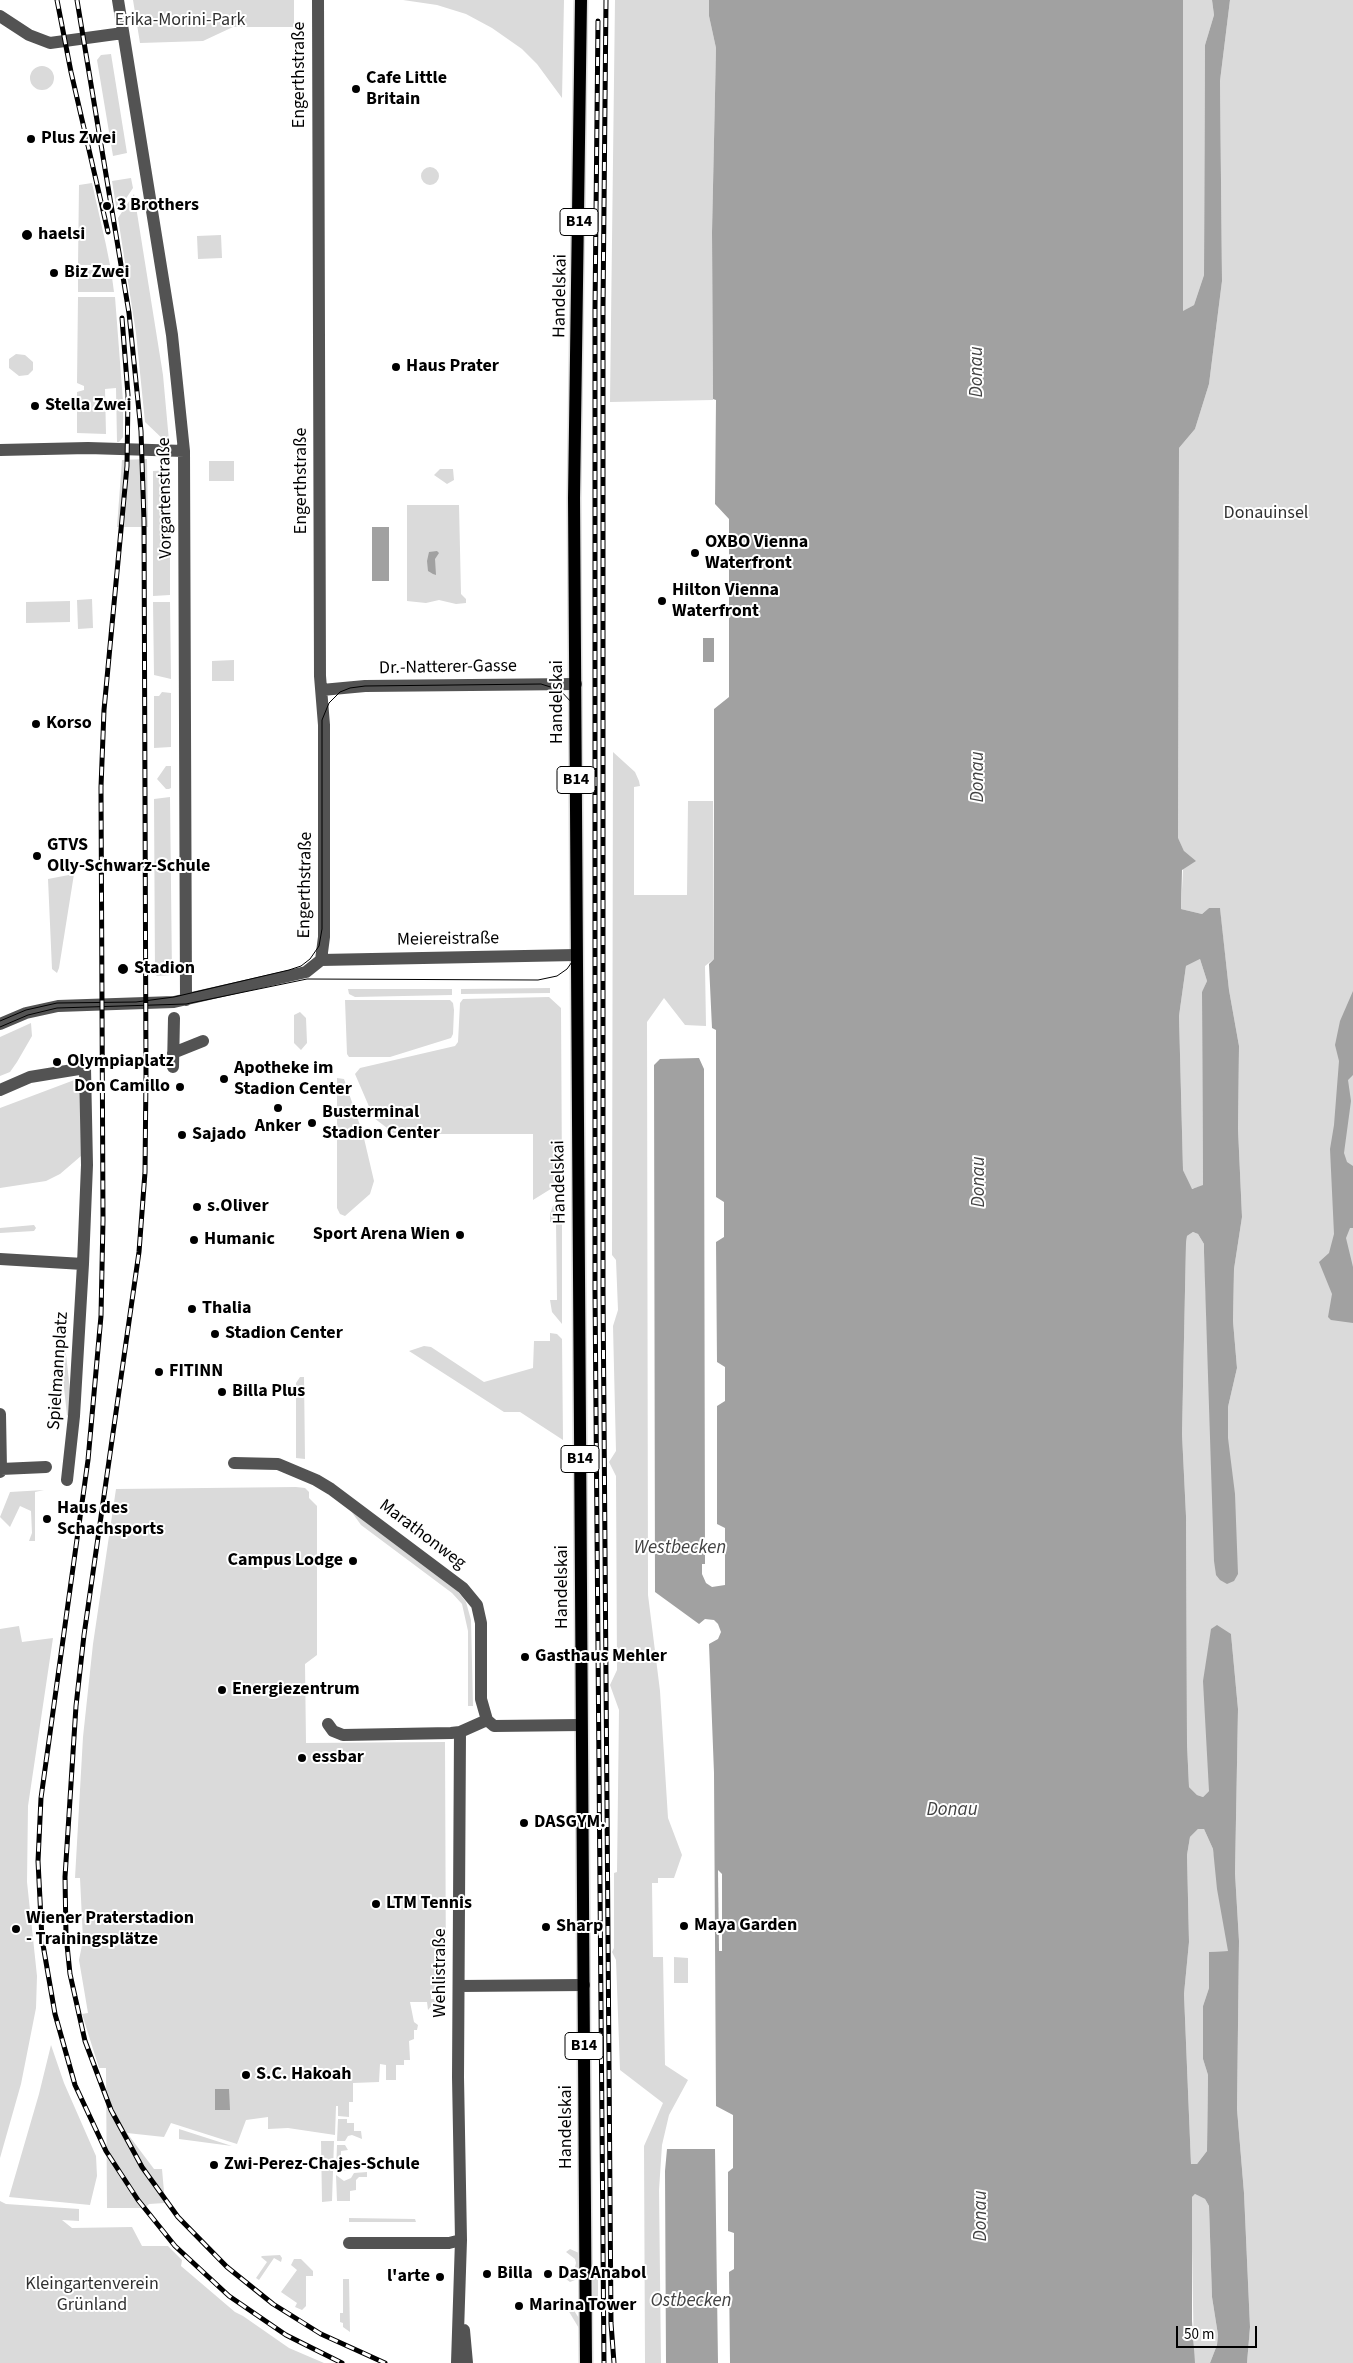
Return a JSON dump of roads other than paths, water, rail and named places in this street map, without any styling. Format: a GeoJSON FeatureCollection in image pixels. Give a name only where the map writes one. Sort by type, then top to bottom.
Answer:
{"type":"FeatureCollection","features":[{"type":"Feature","properties":{"kind":"main road","name":"Handelskai"},"geometry":{"type":"LineString","coordinates":[[581,0],[574,498],[586,2363]]}},
{"type":"Feature","properties":{"kind":"street","name":"Vorgartenstraße"},"geometry":{"type":"LineString","coordinates":[[118,0],[172,335],[184,451],[186,1000]]}},
{"type":"Feature","properties":{"kind":"street","name":"Engerthstraße"},"geometry":{"type":"LineString","coordinates":[[318,0],[322,690],[324,734],[324,937],[321,960]]}},
{"type":"Feature","properties":{"kind":"street"},"geometry":{"type":"LineString","coordinates":[[0,16],[29,34],[50,44],[123,33]]}},
{"type":"Feature","properties":{"kind":"street"},"geometry":{"type":"LineString","coordinates":[[0,450],[88,448],[184,451]]}},
{"type":"Feature","properties":{"kind":"street","name":"Dr.-Natterer-Gasse"},"geometry":{"type":"LineString","coordinates":[[322,690],[365,686],[576,684]]}},
{"type":"Feature","properties":{"kind":"street","name":"Meiereistraße"},"geometry":{"type":"LineString","coordinates":[[321,960],[576,955]]}},
{"type":"Feature","properties":{"kind":"street"},"geometry":{"type":"LineString","coordinates":[[0,1024],[26,1013],[58,1006],[168,1003],[186,1000],[306,972],[321,960]]}},
{"type":"Feature","properties":{"kind":"street"},"geometry":{"type":"LineString","coordinates":[[173,1067],[174,1018]]}},
{"type":"Feature","properties":{"kind":"street"},"geometry":{"type":"LineString","coordinates":[[173,1053],[203,1041]]}},
{"type":"Feature","properties":{"kind":"street","name":"Spielmannplatz"},"geometry":{"type":"LineString","coordinates":[[0,1090],[30,1077],[85,1068],[87,1165],[83,1264],[74,1416],[67,1480]]}},
{"type":"Feature","properties":{"kind":"street"},"geometry":{"type":"LineString","coordinates":[[0,1259],[83,1264]]}},
{"type":"Feature","properties":{"kind":"street"},"geometry":{"type":"LineString","coordinates":[[0,1414],[0,1471],[46,1467]]}},
{"type":"Feature","properties":{"kind":"street","name":"Marathonweg"},"geometry":{"type":"LineString","coordinates":[[234,1464],[278,1464],[316,1480],[332,1489],[463,1588],[477,1604],[481,1623],[481,1700],[486,1720]]}},
{"type":"Feature","properties":{"kind":"street"},"geometry":{"type":"LineString","coordinates":[[328,1724],[332,1730],[343,1735],[460,1732],[486,1720],[494,1726],[581,1725]]}},
{"type":"Feature","properties":{"kind":"street","name":"Wehlistraße"},"geometry":{"type":"LineString","coordinates":[[457,2363],[461,2240],[460,1732]]}},
{"type":"Feature","properties":{"kind":"street"},"geometry":{"type":"LineString","coordinates":[[459,1986],[584,1985]]}},
{"type":"Feature","properties":{"kind":"street"},"geometry":{"type":"LineString","coordinates":[[350,2243],[449,2243],[461,2240]]}},
{"type":"Feature","properties":{"kind":"street","name":"Wehlistraße"},"geometry":{"type":"LineString","coordinates":[[460,2290],[467,2363]]}},
{"type":"Feature","properties":{"kind":"water","name":"Donau"},"geometry":{"type":"Polygon","coordinates":[[[709,0],[1183,0],[1183,311],[1194,305],[1204,275],[1205,45],[1214,15],[1212,0],[1230,0],[1220,81],[1222,281],[1209,384],[1195,429],[1179,448],[1178,838],[1184,851],[1196,861],[1182,870],[1181,909],[1202,914],[1209,908],[1220,908],[1229,990],[1239,1046],[1238,1129],[1242,1217],[1234,1269],[1233,1321],[1237,1368],[1228,1407],[1228,1438],[1235,1494],[1238,1574],[1234,1581],[1227,1584],[1216,1575],[1214,1561],[1204,1244],[1198,1234],[1193,1232],[1187,1236],[1186,1243],[1182,1434],[1186,1516],[1187,1744],[1189,1787],[1197,1795],[1203,1797],[1209,1791],[1203,1681],[1211,1629],[1217,1625],[1231,1634],[1238,1709],[1235,1873],[1239,1941],[1237,2109],[1244,2193],[1250,2327],[1247,2363],[1210,2363],[1217,2345],[1218,2335],[1212,2297],[1209,2206],[1205,2199],[1195,2194],[1192,2197],[1192,2321],[1195,2363],[730,2363],[729,2272],[734,2269],[734,2233],[728,2231],[728,2172],[733,2168],[733,2115],[716,2106],[714,1773],[709,1644],[718,1639],[721,1632],[714,1620],[705,1619],[699,1624],[655,1592],[654,1065],[660,1059],[699,1058],[704,1069],[705,1564],[702,1564],[702,1574],[706,1583],[712,1587],[725,1585],[725,1528],[717,1524],[717,1406],[725,1401],[725,1367],[717,1362],[716,1242],[724,1237],[724,1202],[716,1197],[716,1030],[712,1028],[709,964],[714,959],[714,709],[729,697],[729,519],[715,504],[716,400],[713,399],[712,232],[716,48],[709,16],[709,0]],[[1200,959],[1186,966],[1179,1016],[1183,1170],[1192,1189],[1203,1185],[1202,992],[1207,981],[1200,959]],[[1198,1829],[1190,1837],[1187,1855],[1189,1942],[1184,1994],[1191,2164],[1197,2164],[1207,2151],[1208,2075],[1203,2059],[1203,2006],[1209,1988],[1209,1952],[1228,1951],[1217,1889],[1213,1849],[1204,1829],[1198,1829]]]}},
{"type":"Feature","properties":{"kind":"water"},"geometry":{"type":"Polygon","coordinates":[[[372,527],[389,527],[389,581],[372,581],[372,527]]]}},
{"type":"Feature","properties":{"kind":"water"},"geometry":{"type":"Polygon","coordinates":[[[437,551],[439,553],[435,559],[436,575],[428,571],[427,561],[429,552],[437,551]]]}},
{"type":"Feature","properties":{"kind":"water"},"geometry":{"type":"Polygon","coordinates":[[[703,638],[714,638],[714,662],[703,662],[703,638]]]}},
{"type":"Feature","properties":{"kind":"water"},"geometry":{"type":"Polygon","coordinates":[[[1353,991],[1353,1075],[1348,1080],[1351,1101],[1344,1153],[1347,1162],[1353,1166],[1353,1228],[1350,1228],[1346,1238],[1353,1267],[1353,1323],[1331,1320],[1328,1317],[1332,1294],[1319,1262],[1329,1253],[1334,1234],[1330,1149],[1334,1125],[1339,1061],[1335,1045],[1340,1021],[1353,991]]]}},
{"type":"Feature","properties":{"kind":"water"},"geometry":{"type":"Polygon","coordinates":[[[215,2089],[229,2089],[230,2110],[215,2110],[215,2089]]]}},
{"type":"Feature","properties":{"kind":"water","name":"Ostbecken"},"geometry":{"type":"Polygon","coordinates":[[[667,2149],[715,2149],[718,2363],[666,2363],[665,2171],[667,2149]]]}},
{"type":"Feature","properties":{"kind":"tram line"},"geometry":{"type":"LineString","coordinates":[[0,1021],[26,1010],[57,1003],[136,1002],[174,997],[289,970],[301,966],[310,959],[319,946],[322,929],[322,720],[329,703],[340,692],[350,688],[365,686],[541,684],[560,690],[572,703],[578,725],[579,940],[574,959],[567,969],[557,976],[538,980],[307,979],[186,1004],[57,1008],[28,1015],[0,1027]]}},
{"type":"Feature","properties":{"kind":"railway"},"geometry":{"type":"LineString","coordinates":[[57,0],[71,72],[108,232]]}},
{"type":"Feature","properties":{"kind":"railway"},"geometry":{"type":"LineString","coordinates":[[77,0],[129,313],[141,431],[144,521],[146,1075],[145,1172],[139,1252],[84,1635],[76,1706],[65,1877],[66,1935],[70,1974],[85,2041],[111,2110],[142,2167],[178,2217],[227,2267],[273,2304],[321,2334],[385,2363]]}},
{"type":"Feature","properties":{"kind":"railway"},"geometry":{"type":"LineString","coordinates":[[606,0],[603,308],[603,1291],[611,2323],[614,2363]]}},
{"type":"Feature","properties":{"kind":"railway"},"geometry":{"type":"LineString","coordinates":[[598,21],[595,309],[595,1291],[604,2363]]}},
{"type":"Feature","properties":{"kind":"railway"},"geometry":{"type":"LineString","coordinates":[[122,318],[128,395],[127,466],[104,710],[101,787],[103,1220],[101,1316],[88,1460],[41,1798],[38,1861],[42,1939],[55,2014],[75,2085],[106,2151],[138,2200],[175,2246],[229,2296],[286,2335],[342,2363]]}},
{"type":"Feature","properties":{"kind":"place","name":"Cafe Little Britain"},"geometry":{"type":"Point","coordinates":[356,89]}},
{"type":"Feature","properties":{"kind":"place","name":"Plus Zwei"},"geometry":{"type":"Point","coordinates":[31,139]}},
{"type":"Feature","properties":{"kind":"place","name":"3 Brothers"},"geometry":{"type":"Point","coordinates":[107,206]}},
{"type":"Feature","properties":{"kind":"place","name":"haelsi"},"geometry":{"type":"Point","coordinates":[27,235]}},
{"type":"Feature","properties":{"kind":"place","name":"Biz Zwei"},"geometry":{"type":"Point","coordinates":[54,273]}},
{"type":"Feature","properties":{"kind":"place","name":"Haus Prater"},"geometry":{"type":"Point","coordinates":[396,367]}},
{"type":"Feature","properties":{"kind":"place","name":"Stella Zwei"},"geometry":{"type":"Point","coordinates":[35,406]}},
{"type":"Feature","properties":{"kind":"place","name":"OXBO Vienna Waterfront"},"geometry":{"type":"Point","coordinates":[695,553]}},
{"type":"Feature","properties":{"kind":"place","name":"Hilton Vienna Waterfront"},"geometry":{"type":"Point","coordinates":[662,601]}},
{"type":"Feature","properties":{"kind":"place","name":"Korso"},"geometry":{"type":"Point","coordinates":[36,724]}},
{"type":"Feature","properties":{"kind":"place","name":"GTVS Olly-Schwarz-Schule"},"geometry":{"type":"Point","coordinates":[37,856]}},
{"type":"Feature","properties":{"kind":"place","name":"Stadion"},"geometry":{"type":"Point","coordinates":[123,969]}},
{"type":"Feature","properties":{"kind":"place","name":"Olympiaplatz"},"geometry":{"type":"Point","coordinates":[57,1062]}},
{"type":"Feature","properties":{"kind":"place","name":"Apotheke im Stadion Center"},"geometry":{"type":"Point","coordinates":[224,1079]}},
{"type":"Feature","properties":{"kind":"place","name":"Don Camillo"},"geometry":{"type":"Point","coordinates":[180,1087]}},
{"type":"Feature","properties":{"kind":"place","name":"Anker"},"geometry":{"type":"Point","coordinates":[278,1108]}},
{"type":"Feature","properties":{"kind":"place","name":"Busterminal Stadion Center"},"geometry":{"type":"Point","coordinates":[312,1123]}},
{"type":"Feature","properties":{"kind":"place","name":"Sajado"},"geometry":{"type":"Point","coordinates":[182,1135]}},
{"type":"Feature","properties":{"kind":"place","name":"s.Oliver"},"geometry":{"type":"Point","coordinates":[197,1207]}},
{"type":"Feature","properties":{"kind":"place","name":"Sport Arena Wien"},"geometry":{"type":"Point","coordinates":[460,1235]}},
{"type":"Feature","properties":{"kind":"place","name":"Humanic"},"geometry":{"type":"Point","coordinates":[194,1240]}},
{"type":"Feature","properties":{"kind":"place","name":"Thalia"},"geometry":{"type":"Point","coordinates":[192,1309]}},
{"type":"Feature","properties":{"kind":"place","name":"Stadion Center"},"geometry":{"type":"Point","coordinates":[215,1334]}},
{"type":"Feature","properties":{"kind":"place","name":"FITINN"},"geometry":{"type":"Point","coordinates":[159,1372]}},
{"type":"Feature","properties":{"kind":"place","name":"Billa Plus"},"geometry":{"type":"Point","coordinates":[222,1392]}},
{"type":"Feature","properties":{"kind":"place","name":"Haus des Schachsports"},"geometry":{"type":"Point","coordinates":[47,1519]}},
{"type":"Feature","properties":{"kind":"place","name":"Campus Lodge"},"geometry":{"type":"Point","coordinates":[353,1561]}},
{"type":"Feature","properties":{"kind":"place","name":"Gasthaus Mehler"},"geometry":{"type":"Point","coordinates":[525,1657]}},
{"type":"Feature","properties":{"kind":"place","name":"Energiezentrum"},"geometry":{"type":"Point","coordinates":[222,1690]}},
{"type":"Feature","properties":{"kind":"place","name":"essbar"},"geometry":{"type":"Point","coordinates":[302,1758]}},
{"type":"Feature","properties":{"kind":"place","name":"DASGYM."},"geometry":{"type":"Point","coordinates":[524,1823]}},
{"type":"Feature","properties":{"kind":"place","name":"LTM Tennis"},"geometry":{"type":"Point","coordinates":[376,1904]}},
{"type":"Feature","properties":{"kind":"place","name":"Maya Garden"},"geometry":{"type":"Point","coordinates":[684,1926]}},
{"type":"Feature","properties":{"kind":"place","name":"Sharp"},"geometry":{"type":"Point","coordinates":[546,1927]}},
{"type":"Feature","properties":{"kind":"place","name":"Wiener Praterstadion - Trainingsplätze"},"geometry":{"type":"Point","coordinates":[16,1929]}},
{"type":"Feature","properties":{"kind":"place","name":"S.C. Hakoah"},"geometry":{"type":"Point","coordinates":[246,2075]}},
{"type":"Feature","properties":{"kind":"place","name":"Zwi-Perez-Chajes-Schule"},"geometry":{"type":"Point","coordinates":[214,2165]}},
{"type":"Feature","properties":{"kind":"place","name":"Billa"},"geometry":{"type":"Point","coordinates":[487,2274]}},
{"type":"Feature","properties":{"kind":"place","name":"Das Anabol"},"geometry":{"type":"Point","coordinates":[548,2274]}},
{"type":"Feature","properties":{"kind":"place","name":"l'arte"},"geometry":{"type":"Point","coordinates":[440,2277]}},
{"type":"Feature","properties":{"kind":"place","name":"Marina Tower"},"geometry":{"type":"Point","coordinates":[519,2306]}},
{"type":"Feature","properties":{"kind":"park label","name":"Erika-Morini-Park"},"geometry":{"type":"Point","coordinates":[180,21]}},
{"type":"Feature","properties":{"kind":"park label","name":"Donauinsel"},"geometry":{"type":"Point","coordinates":[1266,514]}},
{"type":"Feature","properties":{"kind":"park label","name":"Kleingartenverein Grünland"},"geometry":{"type":"Point","coordinates":[92,2295]}},
{"type":"Feature","properties":{"kind":"water label","name":"Westbecken"},"geometry":{"type":"Point","coordinates":[680,1549]}}]}
